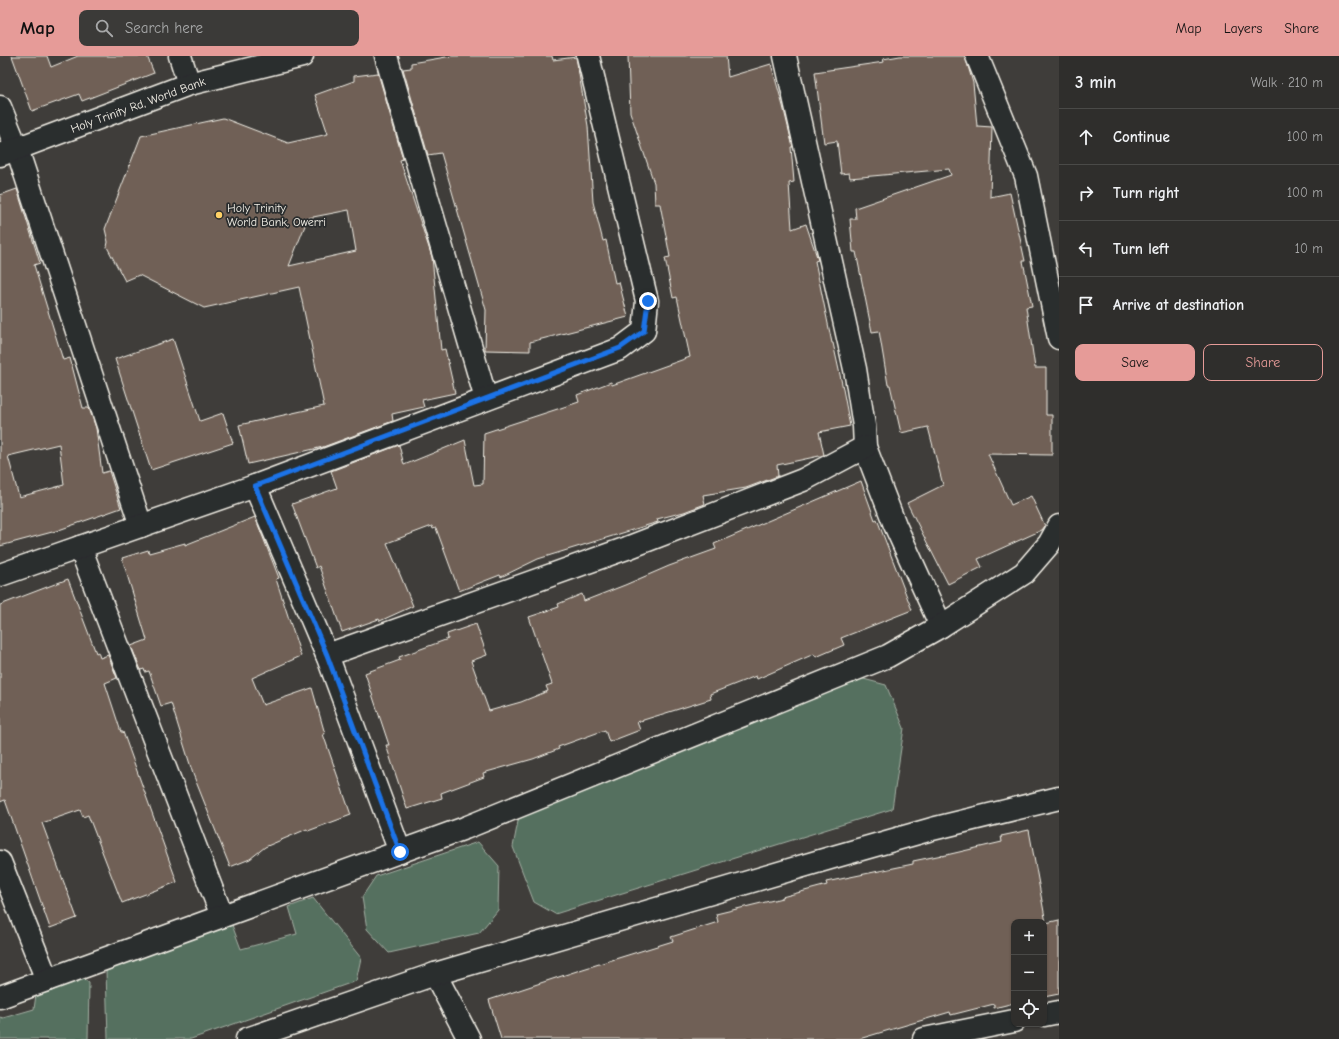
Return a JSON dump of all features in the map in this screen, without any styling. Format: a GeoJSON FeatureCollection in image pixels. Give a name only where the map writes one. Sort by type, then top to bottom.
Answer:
{"type":"FeatureCollection","features":[{"type":"Feature","properties":{"kind":"street"},"geometry":{"type":"LineString","coordinates":[[180,56],[190,84]]}},
{"type":"Feature","properties":{"kind":"street","name":"Holy Trinity Rd, World Bank"},"geometry":{"type":"LineString","coordinates":[[8,152],[190,84],[302,56]]}},
{"type":"Feature","properties":{"kind":"street"},"geometry":{"type":"LineString","coordinates":[[386,56],[486,399]]}},
{"type":"Feature","properties":{"kind":"street"},"geometry":{"type":"LineString","coordinates":[[0,575],[255,486],[486,399],[620,348],[644,331],[648,301],[588,56]]}},
{"type":"Feature","properties":{"kind":"street"},"geometry":{"type":"LineString","coordinates":[[785,56],[855,369],[864,426],[865,447],[895,525],[941,626]]}},
{"type":"Feature","properties":{"kind":"street"},"geometry":{"type":"LineString","coordinates":[[977,56],[1026,176],[1059,338]]}},
{"type":"Feature","properties":{"kind":"street"},"geometry":{"type":"LineString","coordinates":[[0,107],[8,152],[140,526]]}},
{"type":"Feature","properties":{"kind":"street"},"geometry":{"type":"LineString","coordinates":[[327,655],[657,536],[803,480],[865,447]]}},
{"type":"Feature","properties":{"kind":"street"},"geometry":{"type":"LineString","coordinates":[[255,486],[327,655],[400,852]]}},
{"type":"Feature","properties":{"kind":"street"},"geometry":{"type":"LineString","coordinates":[[0,997],[465,828],[888,656],[941,626],[1024,573],[1049,544],[1059,526]]}},
{"type":"Feature","properties":{"kind":"street"},"geometry":{"type":"LineString","coordinates":[[80,547],[222,916]]}},
{"type":"Feature","properties":{"kind":"street"},"geometry":{"type":"LineString","coordinates":[[246,1039],[435,974],[932,829],[1059,798]]}},
{"type":"Feature","properties":{"kind":"street"},"geometry":{"type":"LineString","coordinates":[[0,862],[47,980]]}},
{"type":"Feature","properties":{"kind":"street"},"geometry":{"type":"LineString","coordinates":[[435,974],[469,1039]]}},
{"type":"Feature","properties":{"kind":"street"},"geometry":{"type":"LineString","coordinates":[[1047,1014],[1059,1012]]}},
{"type":"Feature","properties":{"kind":"street"},"geometry":{"type":"LineString","coordinates":[[924,1039],[1011,1022]]}},
{"type":"Feature","properties":{"kind":"green space"},"geometry":{"type":"Polygon","coordinates":[[[856,677],[886,685],[904,728],[892,809],[555,914],[534,902],[513,847],[520,811],[856,677]]]}},
{"type":"Feature","properties":{"kind":"green space"},"geometry":{"type":"Polygon","coordinates":[[[478,842],[499,866],[498,910],[479,933],[389,953],[367,929],[362,897],[376,876],[478,842]]]}},
{"type":"Feature","properties":{"kind":"green space"},"geometry":{"type":"Polygon","coordinates":[[[313,898],[361,958],[356,981],[191,1039],[108,1039],[106,970],[232,925],[241,949],[297,934],[289,907],[313,898]]]}},
{"type":"Feature","properties":{"kind":"green space"},"geometry":{"type":"Polygon","coordinates":[[[80,976],[89,983],[88,1039],[0,1039],[0,1017],[3,1018],[34,1009],[36,995],[80,976]]]}},
{"type":"Feature","properties":{"kind":"building"},"geometry":{"type":"Polygon","coordinates":[[[12,56],[47,56],[51,67],[78,56],[147,56],[154,73],[82,101],[79,94],[32,111],[12,56]]]}},
{"type":"Feature","properties":{"kind":"building"},"geometry":{"type":"Polygon","coordinates":[[[452,56],[552,56],[553,60],[576,57],[588,126],[593,202],[603,241],[606,240],[615,283],[619,282],[628,317],[530,342],[530,351],[485,350],[486,310],[441,153],[428,155],[403,69],[411,68],[411,63],[452,56]]]}},
{"type":"Feature","properties":{"kind":"building"},"geometry":{"type":"Polygon","coordinates":[[[628,56],[726,56],[728,77],[771,64],[793,147],[791,147],[794,182],[789,183],[792,229],[806,224],[818,260],[815,261],[850,426],[819,432],[824,455],[777,465],[778,476],[746,488],[703,495],[705,504],[684,512],[657,519],[658,522],[538,559],[501,577],[500,575],[459,591],[436,528],[433,529],[432,526],[387,543],[413,606],[380,621],[379,619],[342,632],[319,566],[316,568],[292,504],[337,488],[331,471],[399,445],[404,465],[465,440],[474,485],[483,484],[484,433],[579,402],[577,395],[611,382],[612,385],[690,357],[677,297],[673,298],[665,258],[670,257],[660,204],[655,204],[654,183],[630,112],[628,56]]]}},
{"type":"Feature","properties":{"kind":"building"},"geometry":{"type":"Polygon","coordinates":[[[900,56],[965,56],[973,83],[977,126],[992,127],[990,197],[1010,193],[1025,261],[1023,261],[1032,306],[1026,307],[1035,368],[1046,368],[1046,415],[1052,415],[1052,455],[988,454],[1011,505],[1031,496],[1045,526],[1042,530],[978,559],[982,567],[948,584],[907,503],[943,485],[928,427],[901,433],[890,385],[888,385],[879,331],[872,332],[856,252],[853,252],[850,219],[856,219],[855,208],[951,175],[949,169],[850,178],[849,173],[841,174],[837,141],[824,143],[815,72],[884,62],[883,59],[900,56]]]}},
{"type":"Feature","properties":{"kind":"building"},"geometry":{"type":"Polygon","coordinates":[[[378,73],[403,159],[400,160],[432,257],[441,350],[445,349],[455,393],[422,400],[424,407],[392,414],[393,421],[323,447],[248,464],[239,425],[324,406],[299,287],[204,308],[139,275],[125,281],[107,247],[108,242],[105,229],[141,136],[223,118],[288,143],[328,134],[315,95],[354,81],[354,76],[378,73]],[[349,210],[308,218],[289,266],[356,251],[349,210]]]}},
{"type":"Feature","properties":{"kind":"building"},"geometry":{"type":"Polygon","coordinates":[[[17,189],[40,263],[34,265],[63,360],[70,358],[83,408],[89,408],[96,428],[102,473],[109,471],[121,508],[56,531],[0,546],[0,195],[17,189]],[[59,444],[8,456],[19,497],[64,485],[59,444]]]}},
{"type":"Feature","properties":{"kind":"building"},"geometry":{"type":"Polygon","coordinates":[[[173,339],[200,421],[223,413],[233,443],[151,470],[115,359],[173,339]]]}},
{"type":"Feature","properties":{"kind":"building"},"geometry":{"type":"Polygon","coordinates":[[[861,481],[875,520],[877,519],[912,610],[841,638],[844,645],[816,657],[814,654],[757,679],[756,676],[710,694],[711,699],[637,722],[640,730],[609,742],[605,730],[558,747],[559,749],[533,759],[483,773],[484,777],[441,793],[442,798],[407,809],[386,745],[389,745],[365,673],[400,660],[399,657],[448,639],[447,634],[476,624],[487,655],[471,661],[489,711],[521,702],[548,691],[546,686],[552,684],[529,617],[559,607],[558,604],[582,594],[584,601],[669,566],[716,549],[714,544],[861,481]]]}},
{"type":"Feature","properties":{"kind":"building"},"geometry":{"type":"Polygon","coordinates":[[[255,517],[279,578],[276,579],[301,656],[252,678],[263,705],[312,688],[325,734],[323,734],[351,815],[308,831],[307,829],[265,847],[250,859],[230,867],[193,774],[171,703],[161,706],[149,671],[145,672],[144,669],[141,670],[131,646],[147,640],[122,558],[148,550],[149,553],[185,543],[185,545],[255,517]]]}},
{"type":"Feature","properties":{"kind":"building"},"geometry":{"type":"Polygon","coordinates":[[[68,579],[96,653],[98,652],[100,658],[108,655],[117,678],[105,683],[121,732],[123,732],[177,882],[122,903],[88,815],[83,817],[80,810],[42,823],[77,918],[50,928],[5,800],[0,802],[0,605],[68,579]]]}},
{"type":"Feature","properties":{"kind":"building"},"geometry":{"type":"Polygon","coordinates":[[[1029,830],[1045,919],[1011,919],[1011,1004],[994,1008],[994,1004],[951,1015],[950,1012],[859,1039],[501,1039],[489,1000],[673,941],[671,937],[718,922],[716,914],[782,898],[827,885],[826,882],[913,864],[913,861],[1002,842],[1001,836],[1029,830]]]}},
{"type":"Feature","properties":{"kind":"building"},"geometry":{"type":"Polygon","coordinates":[[[1059,920],[1059,994],[1047,996],[1047,923],[1059,920]]]}},
{"type":"Feature","properties":{"kind":"place","name":"Holy Trinity World Bank, Owerri"},"geometry":{"type":"Point","coordinates":[219,215]}},
{"type":"Feature","properties":{"kind":"route"},"geometry":{"type":"LineString","coordinates":[[400,852],[327,655],[255,486],[620,348],[644,331],[648,301]]}}]}
